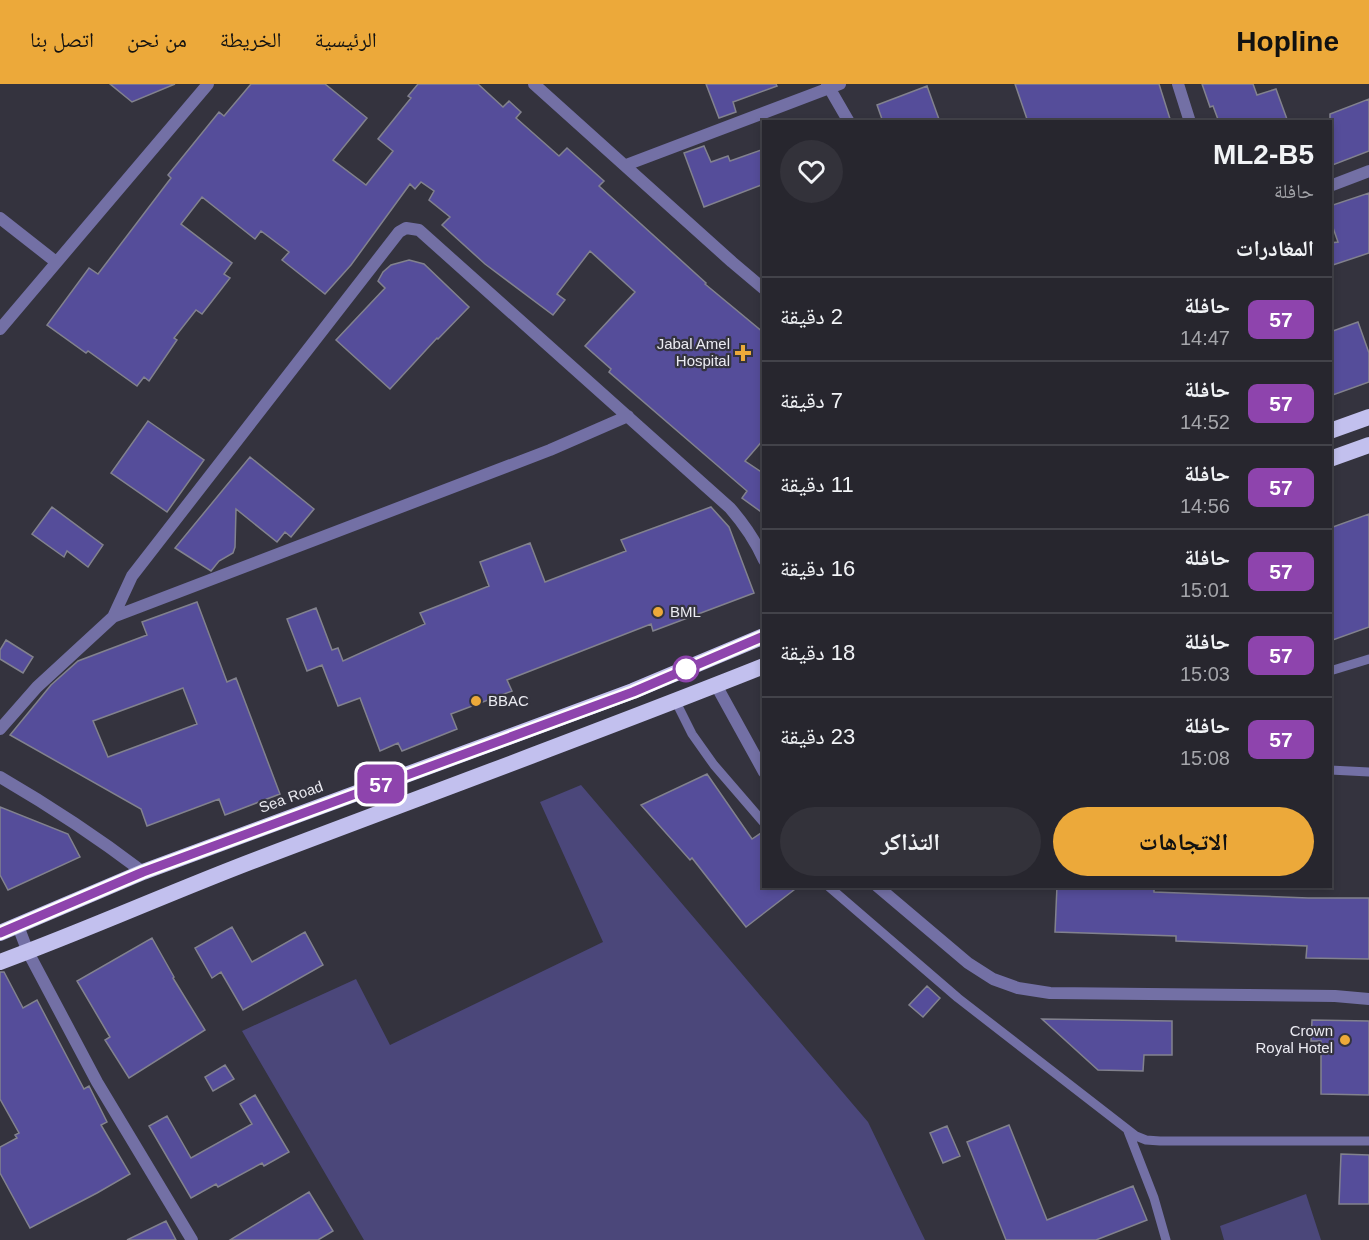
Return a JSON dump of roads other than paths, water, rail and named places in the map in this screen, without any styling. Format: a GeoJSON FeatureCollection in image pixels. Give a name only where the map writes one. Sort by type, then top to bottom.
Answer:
{"type":"FeatureCollection","features":[{"type":"Feature","properties":{"kind":"highway"},"geometry":{"type":"LineString","coordinates":[[1332,430],[1369,417]]}},
{"type":"Feature","properties":{"kind":"highway"},"geometry":{"type":"LineString","coordinates":[[1332,458],[1369,445]]}},
{"type":"Feature","properties":{"kind":"highway","name":"Sea Road"},"geometry":{"type":"LineString","coordinates":[[0,933],[143,872],[633,692],[762,637]]}},
{"type":"Feature","properties":{"kind":"highway"},"geometry":{"type":"LineString","coordinates":[[0,962],[247,863],[762,667]]}},
{"type":"Feature","properties":{"kind":"street"},"geometry":{"type":"LineString","coordinates":[[0,329],[208,84]]}},
{"type":"Feature","properties":{"kind":"street"},"geometry":{"type":"LineString","coordinates":[[534,84],[762,287]]}},
{"type":"Feature","properties":{"kind":"street"},"geometry":{"type":"LineString","coordinates":[[1178,84],[1189,120]]}},
{"type":"Feature","properties":{"kind":"street"},"geometry":{"type":"LineString","coordinates":[[626,165],[832,85],[848,120]]}},
{"type":"Feature","properties":{"kind":"street"},"geometry":{"type":"LineString","coordinates":[[1332,185],[1369,171]]}},
{"type":"Feature","properties":{"kind":"street"},"geometry":{"type":"LineString","coordinates":[[0,218],[56,262]]}},
{"type":"Feature","properties":{"kind":"street"},"geometry":{"type":"LineString","coordinates":[[113,617],[132,576],[399,231],[406,228],[419,230],[730,507],[745,525],[762,556]]}},
{"type":"Feature","properties":{"kind":"street"},"geometry":{"type":"LineString","coordinates":[[0,729],[37,687],[113,617],[550,450],[627,416]]}},
{"type":"Feature","properties":{"kind":"street"},"geometry":{"type":"LineString","coordinates":[[716,685],[762,768]]}},
{"type":"Feature","properties":{"kind":"street"},"geometry":{"type":"LineString","coordinates":[[0,777],[98,838],[143,872]]}},
{"type":"Feature","properties":{"kind":"street"},"geometry":{"type":"LineString","coordinates":[[879,888],[968,963],[993,979],[1018,988],[1050,993],[1335,996],[1369,999]]}},
{"type":"Feature","properties":{"kind":"street"},"geometry":{"type":"LineString","coordinates":[[18,926],[28,952],[97,1082],[192,1240]]}},
{"type":"Feature","properties":{"kind":"lane"},"geometry":{"type":"LineString","coordinates":[[1332,670],[1369,659]]}},
{"type":"Feature","properties":{"kind":"lane"},"geometry":{"type":"LineString","coordinates":[[675,700],[692,734],[708,758],[762,821]]}},
{"type":"Feature","properties":{"kind":"lane"},"geometry":{"type":"LineString","coordinates":[[1332,770],[1369,772]]}},
{"type":"Feature","properties":{"kind":"lane"},"geometry":{"type":"LineString","coordinates":[[830,888],[958,998],[1128,1131],[1146,1140],[1369,1141]]}},
{"type":"Feature","properties":{"kind":"lane"},"geometry":{"type":"LineString","coordinates":[[1128,1131],[1154,1198],[1166,1240]]}},
{"type":"Feature","properties":{"kind":"place","name":"Jabal Amel Hospital"},"geometry":{"type":"Point","coordinates":[743,353]}},
{"type":"Feature","properties":{"kind":"place","name":"BML"},"geometry":{"type":"Point","coordinates":[658,612]}},
{"type":"Feature","properties":{"kind":"place","name":"BBAC"},"geometry":{"type":"Point","coordinates":[476,701]}},
{"type":"Feature","properties":{"kind":"place","name":"Crown Royal Hotel"},"geometry":{"type":"Point","coordinates":[1345,1040]}}]}
